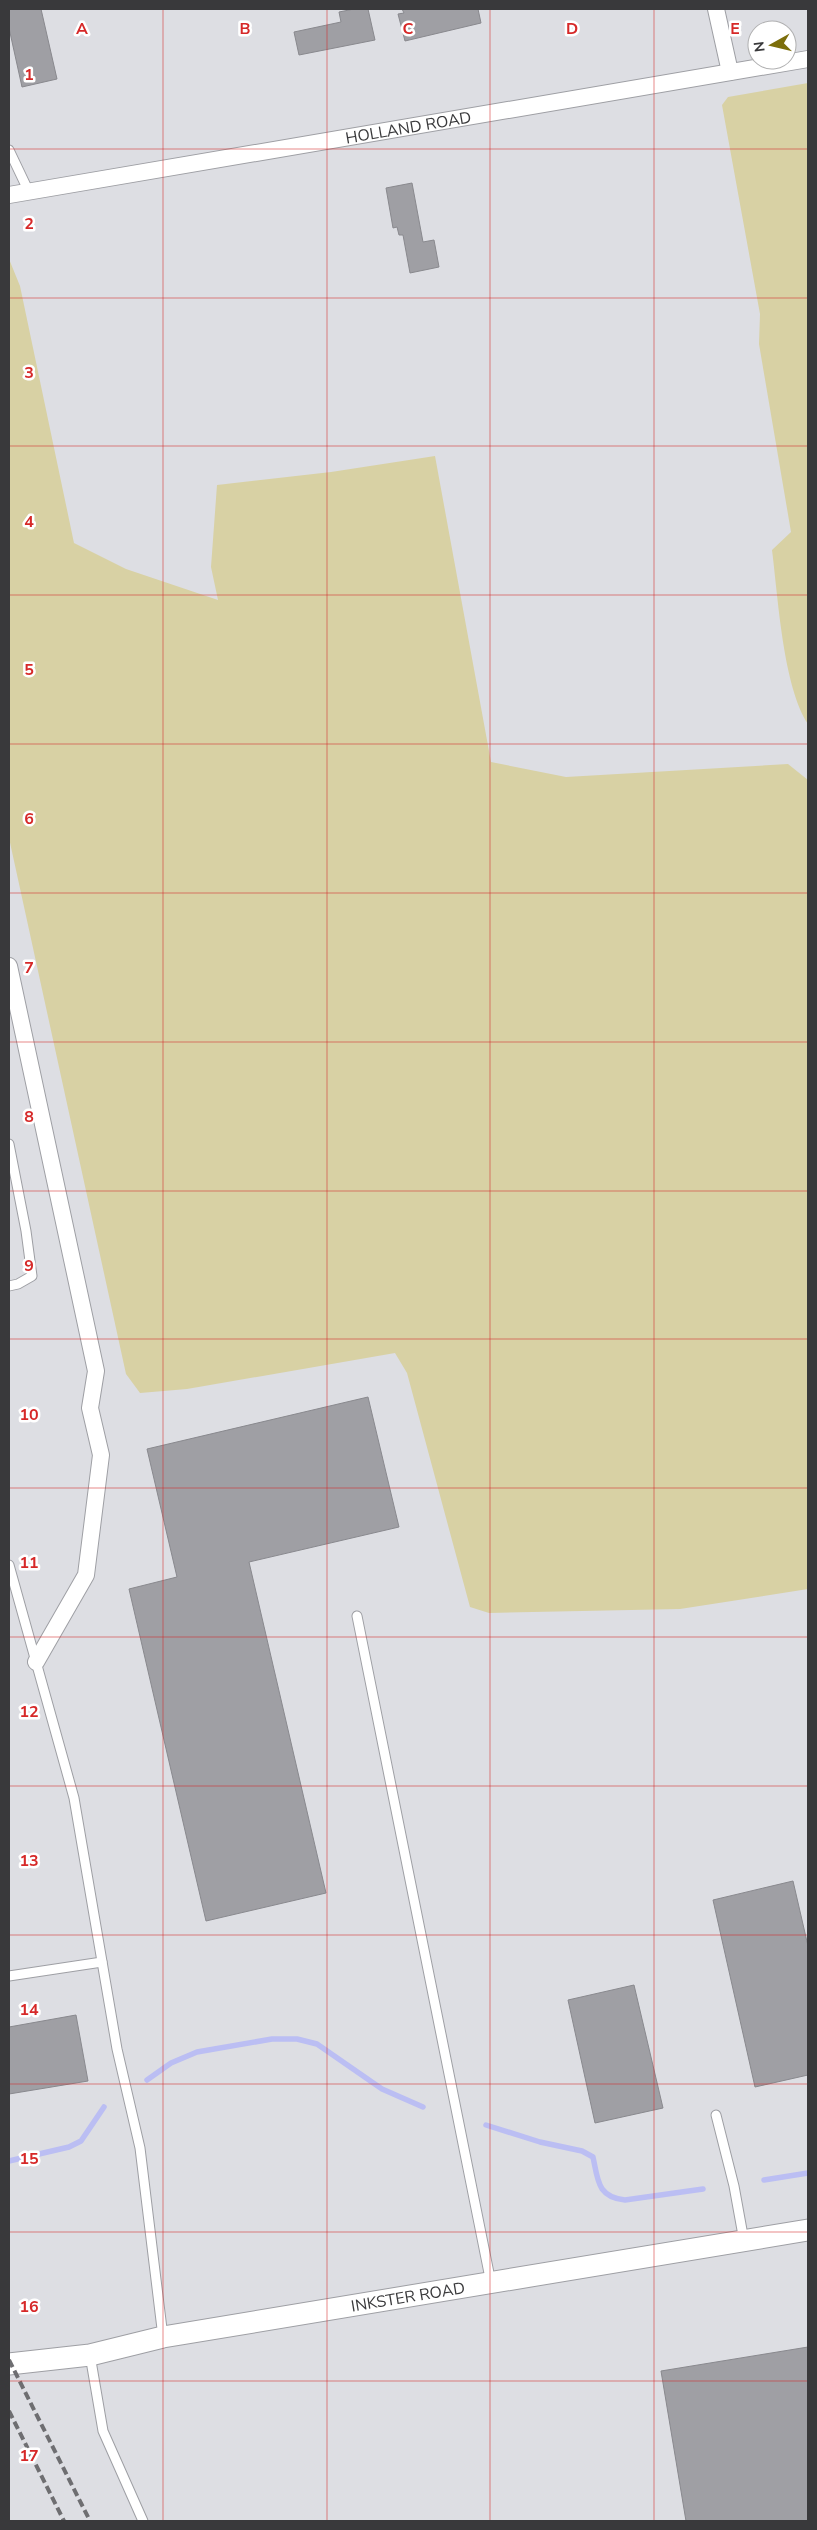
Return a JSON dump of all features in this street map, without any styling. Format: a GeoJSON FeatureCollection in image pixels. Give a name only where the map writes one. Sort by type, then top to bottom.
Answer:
{"type":"FeatureCollection","features":[{"type":"Feature","properties":{"kind":"street"},"geometry":{"type":"LineString","coordinates":[[716,9],[730,72]]}},
{"type":"Feature","properties":{"kind":"street","name":"HOLLAND ROAD"},"geometry":{"type":"LineString","coordinates":[[9,195],[808,59]]}},
{"type":"Feature","properties":{"kind":"street"},"geometry":{"type":"LineString","coordinates":[[9,966],[96,1371],[90,1408],[101,1455],[86,1575],[36,1662]]}},
{"type":"Feature","properties":{"kind":"street","name":"INKSTER ROAD"},"geometry":{"type":"LineString","coordinates":[[9,2364],[90,2354],[163,2337],[808,2230]]}},
{"type":"Feature","properties":{"kind":"lane"},"geometry":{"type":"LineString","coordinates":[[9,150],[28,192]]}},
{"type":"Feature","properties":{"kind":"lane"},"geometry":{"type":"LineString","coordinates":[[9,1144],[26,1231],[32,1276],[18,1284],[9,1286]]}},
{"type":"Feature","properties":{"kind":"lane"},"geometry":{"type":"LineString","coordinates":[[9,1565],[74,1798],[117,2049],[140,2148],[163,2337]]}},
{"type":"Feature","properties":{"kind":"lane"},"geometry":{"type":"LineString","coordinates":[[356,1616],[491,2283]]}},
{"type":"Feature","properties":{"kind":"lane"},"geometry":{"type":"LineString","coordinates":[[9,1976],[102,1962]]}},
{"type":"Feature","properties":{"kind":"lane"},"geometry":{"type":"LineString","coordinates":[[716,2116],[734,2186],[744,2241]]}},
{"type":"Feature","properties":{"kind":"lane"},"geometry":{"type":"LineString","coordinates":[[90,2354],[103,2431],[143,2521]]}},
{"type":"Feature","properties":{"kind":"shaded area"},"geometry":{"type":"Polygon","coordinates":[[[808,83],[808,724],[793,687],[779,615],[772,550],[791,532],[759,344],[760,314],[722,105],[728,97],[808,83]]]}},
{"type":"Feature","properties":{"kind":"shaded area"},"geometry":{"type":"Polygon","coordinates":[[[9,259],[20,286],[74,543],[126,569],[218,600],[211,567],[217,485],[331,472],[435,456],[491,762],[566,777],[788,764],[808,780],[808,1589],[680,1609],[489,1613],[470,1607],[407,1373],[395,1353],[187,1389],[140,1393],[126,1374],[9,838],[9,259]]]}},
{"type":"Feature","properties":{"kind":"building"},"geometry":{"type":"Polygon","coordinates":[[[9,9],[41,9],[57,79],[22,87],[9,28],[9,9]]]}},
{"type":"Feature","properties":{"kind":"building"},"geometry":{"type":"Polygon","coordinates":[[[368,9],[375,40],[299,55],[294,32],[341,22],[339,12],[368,9]]]}},
{"type":"Feature","properties":{"kind":"building"},"geometry":{"type":"Polygon","coordinates":[[[402,9],[478,9],[481,23],[405,41],[398,14],[404,13],[402,9]]]}},
{"type":"Feature","properties":{"kind":"building"},"geometry":{"type":"Polygon","coordinates":[[[412,183],[423,242],[434,240],[439,267],[410,273],[403,235],[399,235],[397,227],[393,228],[386,188],[412,183]]]}},
{"type":"Feature","properties":{"kind":"building"},"geometry":{"type":"Polygon","coordinates":[[[368,1397],[399,1527],[249,1562],[326,1893],[206,1921],[129,1589],[177,1577],[147,1449],[368,1397]]]}},
{"type":"Feature","properties":{"kind":"building"},"geometry":{"type":"Polygon","coordinates":[[[793,1881],[808,1946],[808,2075],[755,2087],[713,1900],[793,1881]]]}},
{"type":"Feature","properties":{"kind":"building"},"geometry":{"type":"Polygon","coordinates":[[[634,1985],[663,2108],[595,2123],[568,2000],[634,1985]]]}},
{"type":"Feature","properties":{"kind":"building"},"geometry":{"type":"Polygon","coordinates":[[[76,2015],[88,2081],[9,2094],[9,2027],[76,2015]]]}},
{"type":"Feature","properties":{"kind":"building"},"geometry":{"type":"Polygon","coordinates":[[[808,2347],[808,2521],[686,2521],[661,2371],[808,2347]]]}},
{"type":"Feature","properties":{"kind":"waterway"},"geometry":{"type":"LineString","coordinates":[[147,2080],[171,2063],[197,2052],[272,2039],[297,2039],[317,2044],[382,2089],[423,2107]]}},
{"type":"Feature","properties":{"kind":"waterway"},"geometry":{"type":"LineString","coordinates":[[9,2161],[69,2147],[81,2141],[104,2107]]}},
{"type":"Feature","properties":{"kind":"waterway"},"geometry":{"type":"LineString","coordinates":[[486,2125],[540,2142],[582,2151],[593,2157],[600,2186],[609,2195],[616,2198],[625,2200],[703,2189]]}},
{"type":"Feature","properties":{"kind":"waterway"},"geometry":{"type":"LineString","coordinates":[[764,2180],[808,2173]]}},
{"type":"Feature","properties":{"kind":"railway"},"geometry":{"type":"LineString","coordinates":[[9,2360],[90,2521]]}},
{"type":"Feature","properties":{"kind":"railway"},"geometry":{"type":"LineString","coordinates":[[9,2411],[64,2521]]}}]}
